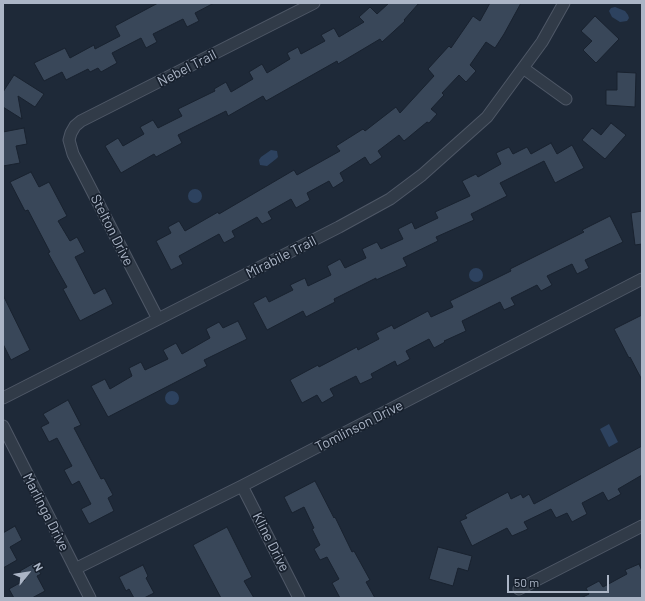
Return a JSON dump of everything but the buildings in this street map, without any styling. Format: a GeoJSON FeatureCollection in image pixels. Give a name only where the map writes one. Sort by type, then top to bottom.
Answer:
{"type":"FeatureCollection","features":[{"type":"Feature","properties":{"kind":"street","name":"Nebel Trail"},"geometry":{"type":"LineString","coordinates":[[69,140],[75,126],[81,121],[314,3]]}},
{"type":"Feature","properties":{"kind":"street","name":"Mirabile Trail"},"geometry":{"type":"LineString","coordinates":[[3,398],[339,227],[390,199],[428,170],[487,117],[542,42],[564,3]]}},
{"type":"Feature","properties":{"kind":"street"},"geometry":{"type":"LineString","coordinates":[[523,68],[566,99]]}},
{"type":"Feature","properties":{"kind":"street","name":"Stelton Drive"},"geometry":{"type":"LineString","coordinates":[[69,140],[73,154],[158,320]]}},
{"type":"Feature","properties":{"kind":"street","name":"Tomlinson Drive"},"geometry":{"type":"LineString","coordinates":[[75,569],[242,486],[642,279]]}},
{"type":"Feature","properties":{"kind":"street","name":"Marlinga Drive"},"geometry":{"type":"LineString","coordinates":[[3,426],[90,598]]}},
{"type":"Feature","properties":{"kind":"street","name":"Kline Drive"},"geometry":{"type":"LineString","coordinates":[[242,486],[299,598]]}},
{"type":"Feature","properties":{"kind":"street"},"geometry":{"type":"LineString","coordinates":[[520,589],[642,526]]}},
{"type":"Feature","properties":{"kind":"water"},"geometry":{"type":"Polygon","coordinates":[[[615,7],[625,11],[629,18],[627,21],[620,22],[612,17],[609,11],[611,8],[615,7]]]}},
{"type":"Feature","properties":{"kind":"water"},"geometry":{"type":"Polygon","coordinates":[[[271,150],[277,151],[278,157],[267,166],[260,165],[259,160],[261,157],[271,150]]]}},
{"type":"Feature","properties":{"kind":"water"},"geometry":{"type":"Polygon","coordinates":[[[192,189],[198,189],[202,193],[202,199],[198,203],[192,203],[188,199],[188,193],[192,189]]]}},
{"type":"Feature","properties":{"kind":"water"},"geometry":{"type":"Polygon","coordinates":[[[473,268],[479,268],[483,272],[483,278],[479,282],[473,282],[469,278],[469,272],[473,268]]]}},
{"type":"Feature","properties":{"kind":"water"},"geometry":{"type":"Polygon","coordinates":[[[169,391],[175,391],[179,395],[179,401],[175,405],[169,405],[165,401],[165,395],[169,391]]]}},
{"type":"Feature","properties":{"kind":"water"},"geometry":{"type":"Polygon","coordinates":[[[609,424],[618,442],[609,447],[600,429],[609,424]]]}}]}
